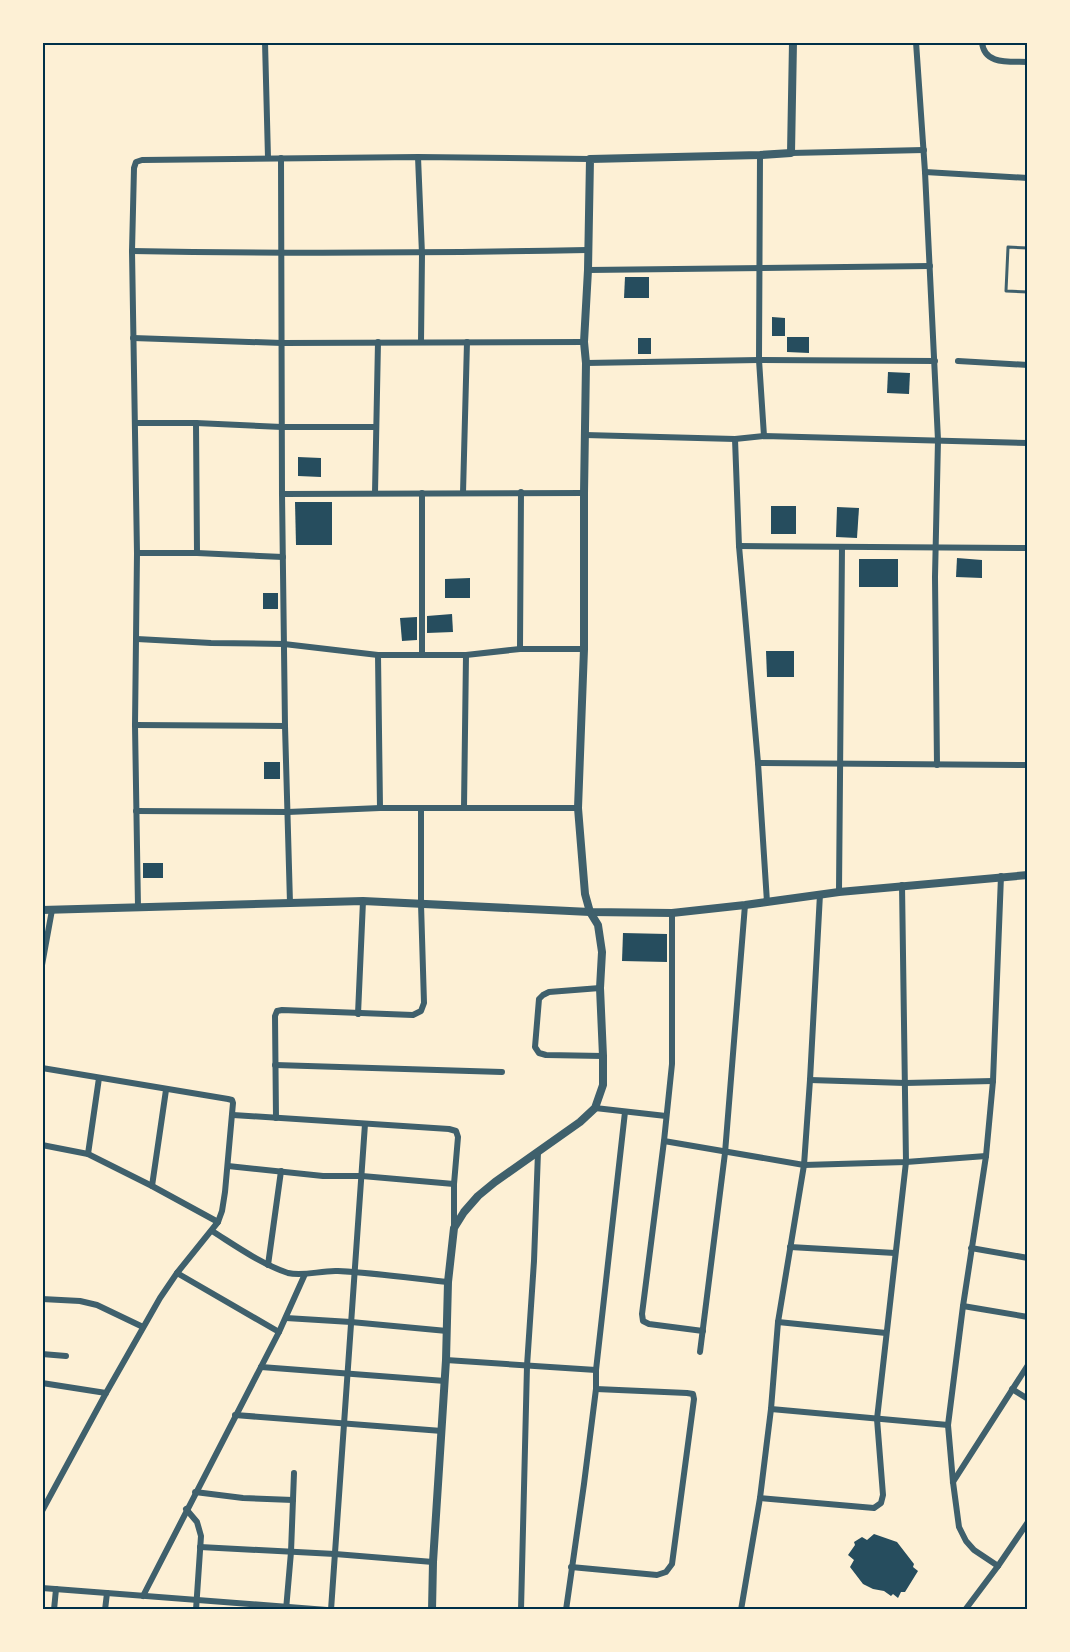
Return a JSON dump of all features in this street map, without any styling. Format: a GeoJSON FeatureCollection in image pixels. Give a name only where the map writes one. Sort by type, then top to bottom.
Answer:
{"type":"FeatureCollection","features":[{"type":"Feature","properties":{"kind":"street"},"geometry":{"type":"LineString","coordinates":[[265,42],[268,158]]}},
{"type":"Feature","properties":{"kind":"street"},"geometry":{"type":"LineString","coordinates":[[791,153],[793,42]]}},
{"type":"Feature","properties":{"kind":"street"},"geometry":{"type":"LineString","coordinates":[[916,42],[926,172],[938,440],[935,577],[937,765]]}},
{"type":"Feature","properties":{"kind":"street"},"geometry":{"type":"LineString","coordinates":[[982,42],[986,55],[996,61],[1028,62]]}},
{"type":"Feature","properties":{"kind":"street"},"geometry":{"type":"LineString","coordinates":[[138,907],[135,725],[137,553],[132,251],[136,162],[142,160],[418,157],[590,159],[924,150]]}},
{"type":"Feature","properties":{"kind":"street"},"geometry":{"type":"LineString","coordinates":[[760,155],[759,360],[764,436]]}},
{"type":"Feature","properties":{"kind":"street"},"geometry":{"type":"LineString","coordinates":[[418,157],[423,254],[421,342]]}},
{"type":"Feature","properties":{"kind":"street"},"geometry":{"type":"LineString","coordinates":[[281,158],[282,494],[290,903]]}},
{"type":"Feature","properties":{"kind":"street"},"geometry":{"type":"LineString","coordinates":[[454,1228],[478,1196],[566,1133],[595,1108],[603,1085],[600,988],[602,952],[598,925],[590,912],[582,876],[578,808],[584,649],[586,363],[584,342],[590,159]]}},
{"type":"Feature","properties":{"kind":"street"},"geometry":{"type":"LineString","coordinates":[[926,172],[1028,178]]}},
{"type":"Feature","properties":{"kind":"street"},"geometry":{"type":"LineString","coordinates":[[132,251],[423,254],[587,250]]}},
{"type":"Feature","properties":{"kind":"street"},"geometry":{"type":"LineString","coordinates":[[588,270],[930,266]]}},
{"type":"Feature","properties":{"kind":"street"},"geometry":{"type":"LineString","coordinates":[[133,338],[282,343],[584,342]]}},
{"type":"Feature","properties":{"kind":"street"},"geometry":{"type":"LineString","coordinates":[[375,494],[378,342]]}},
{"type":"Feature","properties":{"kind":"street"},"geometry":{"type":"LineString","coordinates":[[463,493],[467,342]]}},
{"type":"Feature","properties":{"kind":"street"},"geometry":{"type":"LineString","coordinates":[[586,363],[759,360],[935,361]]}},
{"type":"Feature","properties":{"kind":"street"},"geometry":{"type":"LineString","coordinates":[[958,361],[1028,364]]}},
{"type":"Feature","properties":{"kind":"street"},"geometry":{"type":"LineString","coordinates":[[135,423],[376,427]]}},
{"type":"Feature","properties":{"kind":"street"},"geometry":{"type":"LineString","coordinates":[[196,423],[196,553]]}},
{"type":"Feature","properties":{"kind":"street"},"geometry":{"type":"LineString","coordinates":[[585,435],[735,439],[764,436],[1028,443]]}},
{"type":"Feature","properties":{"kind":"street"},"geometry":{"type":"LineString","coordinates":[[735,439],[739,546],[758,763],[767,902]]}},
{"type":"Feature","properties":{"kind":"street"},"geometry":{"type":"LineString","coordinates":[[520,650],[521,492]]}},
{"type":"Feature","properties":{"kind":"street"},"geometry":{"type":"LineString","coordinates":[[282,494],[584,492]]}},
{"type":"Feature","properties":{"kind":"street"},"geometry":{"type":"LineString","coordinates":[[422,493],[422,656]]}},
{"type":"Feature","properties":{"kind":"street"},"geometry":{"type":"LineString","coordinates":[[739,546],[1028,548]]}},
{"type":"Feature","properties":{"kind":"street"},"geometry":{"type":"LineString","coordinates":[[839,892],[842,547]]}},
{"type":"Feature","properties":{"kind":"street"},"geometry":{"type":"LineString","coordinates":[[137,553],[283,557]]}},
{"type":"Feature","properties":{"kind":"street"},"geometry":{"type":"LineString","coordinates":[[137,639],[284,644],[378,655],[422,656],[584,649]]}},
{"type":"Feature","properties":{"kind":"street"},"geometry":{"type":"LineString","coordinates":[[378,655],[380,808]]}},
{"type":"Feature","properties":{"kind":"street"},"geometry":{"type":"LineString","coordinates":[[464,808],[466,655]]}},
{"type":"Feature","properties":{"kind":"street"},"geometry":{"type":"LineString","coordinates":[[135,725],[285,726]]}},
{"type":"Feature","properties":{"kind":"street"},"geometry":{"type":"LineString","coordinates":[[758,763],[1028,765]]}},
{"type":"Feature","properties":{"kind":"street"},"geometry":{"type":"LineString","coordinates":[[136,811],[288,812],[380,808],[578,808]]}},
{"type":"Feature","properties":{"kind":"street"},"geometry":{"type":"LineString","coordinates":[[276,1118],[275,1016],[277,1011],[413,1015],[422,1011],[424,1003],[421,809]]}},
{"type":"Feature","properties":{"kind":"street"},"geometry":{"type":"LineString","coordinates":[[42,910],[363,900],[590,912],[672,913],[902,885],[1028,875]]}},
{"type":"Feature","properties":{"kind":"street"},"geometry":{"type":"LineString","coordinates":[[998,1566],[974,1550],[959,1527],[952,1482],[948,1425],[971,1248],[986,1156],[993,1081],[1002,876]]}},
{"type":"Feature","properties":{"kind":"street"},"geometry":{"type":"LineString","coordinates":[[760,1498],[874,1508],[881,1503],[883,1495],[877,1419],[906,1162],[902,885]]}},
{"type":"Feature","properties":{"kind":"street"},"geometry":{"type":"LineString","coordinates":[[741,1610],[760,1498],[771,1409],[778,1322],[804,1165],[820,894]]}},
{"type":"Feature","properties":{"kind":"street"},"geometry":{"type":"LineString","coordinates":[[358,1014],[363,900]]}},
{"type":"Feature","properties":{"kind":"street"},"geometry":{"type":"LineString","coordinates":[[700,1352],[725,1153],[745,905]]}},
{"type":"Feature","properties":{"kind":"street"},"geometry":{"type":"LineString","coordinates":[[42,965],[52,910]]}},
{"type":"Feature","properties":{"kind":"street"},"geometry":{"type":"LineString","coordinates":[[672,913],[672,1064],[642,1314],[643,1321],[649,1324],[703,1331]]}},
{"type":"Feature","properties":{"kind":"street"},"geometry":{"type":"LineString","coordinates":[[600,988],[549,992],[543,995],[539,999],[535,1047],[539,1053],[546,1055],[603,1056]]}},
{"type":"Feature","properties":{"kind":"street"},"geometry":{"type":"LineString","coordinates":[[276,1065],[502,1072]]}},
{"type":"Feature","properties":{"kind":"street"},"geometry":{"type":"LineString","coordinates":[[42,1068],[232,1100],[228,1167],[222,1211],[218,1222],[177,1273],[143,1327],[42,1511]]}},
{"type":"Feature","properties":{"kind":"street"},"geometry":{"type":"LineString","coordinates":[[87,1154],[99,1078]]}},
{"type":"Feature","properties":{"kind":"street"},"geometry":{"type":"LineString","coordinates":[[810,1080],[905,1083],[993,1081]]}},
{"type":"Feature","properties":{"kind":"street"},"geometry":{"type":"LineString","coordinates":[[152,1186],[166,1090]]}},
{"type":"Feature","properties":{"kind":"street"},"geometry":{"type":"LineString","coordinates":[[595,1108],[666,1116]]}},
{"type":"Feature","properties":{"kind":"street"},"geometry":{"type":"LineString","coordinates":[[566,1610],[596,1389],[596,1370],[626,1112]]}},
{"type":"Feature","properties":{"kind":"street"},"geometry":{"type":"LineString","coordinates":[[232,1116],[456,1131],[458,1137],[454,1185],[454,1228],[448,1281],[445,1381],[432,1610]]}},
{"type":"Feature","properties":{"kind":"street"},"geometry":{"type":"LineString","coordinates":[[42,1588],[329,1610],[351,1322],[357,1273],[365,1124]]}},
{"type":"Feature","properties":{"kind":"street"},"geometry":{"type":"LineString","coordinates":[[664,1141],[804,1165],[906,1162],[986,1156]]}},
{"type":"Feature","properties":{"kind":"street"},"geometry":{"type":"LineString","coordinates":[[42,1145],[87,1154],[218,1222]]}},
{"type":"Feature","properties":{"kind":"street"},"geometry":{"type":"LineString","coordinates":[[521,1610],[527,1366],[538,1152]]}},
{"type":"Feature","properties":{"kind":"street"},"geometry":{"type":"LineString","coordinates":[[228,1167],[454,1185]]}},
{"type":"Feature","properties":{"kind":"street"},"geometry":{"type":"LineString","coordinates":[[268,1265],[281,1171]]}},
{"type":"Feature","properties":{"kind":"street"},"geometry":{"type":"LineString","coordinates":[[212,1231],[268,1265],[290,1273],[357,1273],[448,1281]]}},
{"type":"Feature","properties":{"kind":"street"},"geometry":{"type":"LineString","coordinates":[[790,1247],[895,1253]]}},
{"type":"Feature","properties":{"kind":"street"},"geometry":{"type":"LineString","coordinates":[[971,1248],[1028,1258]]}},
{"type":"Feature","properties":{"kind":"street"},"geometry":{"type":"LineString","coordinates":[[177,1273],[279,1332]]}},
{"type":"Feature","properties":{"kind":"street"},"geometry":{"type":"LineString","coordinates":[[143,1596],[279,1332],[305,1274]]}},
{"type":"Feature","properties":{"kind":"street"},"geometry":{"type":"LineString","coordinates":[[42,1299],[80,1301],[97,1305],[143,1327]]}},
{"type":"Feature","properties":{"kind":"street"},"geometry":{"type":"LineString","coordinates":[[963,1306],[1028,1317]]}},
{"type":"Feature","properties":{"kind":"street"},"geometry":{"type":"LineString","coordinates":[[286,1318],[447,1331]]}},
{"type":"Feature","properties":{"kind":"street"},"geometry":{"type":"LineString","coordinates":[[778,1322],[886,1333]]}},
{"type":"Feature","properties":{"kind":"street"},"geometry":{"type":"LineString","coordinates":[[42,1354],[66,1356]]}},
{"type":"Feature","properties":{"kind":"street"},"geometry":{"type":"LineString","coordinates":[[446,1360],[596,1370]]}},
{"type":"Feature","properties":{"kind":"street"},"geometry":{"type":"LineString","coordinates":[[952,1482],[1028,1365]]}},
{"type":"Feature","properties":{"kind":"street"},"geometry":{"type":"LineString","coordinates":[[261,1367],[445,1381]]}},
{"type":"Feature","properties":{"kind":"street"},"geometry":{"type":"LineString","coordinates":[[42,1383],[106,1393]]}},
{"type":"Feature","properties":{"kind":"street"},"geometry":{"type":"LineString","coordinates":[[571,1567],[657,1575],[666,1572],[672,1564],[693,1395],[596,1389]]}},
{"type":"Feature","properties":{"kind":"street"},"geometry":{"type":"LineString","coordinates":[[1012,1389],[1028,1400]]}},
{"type":"Feature","properties":{"kind":"street"},"geometry":{"type":"LineString","coordinates":[[771,1409],[948,1425]]}},
{"type":"Feature","properties":{"kind":"street"},"geometry":{"type":"LineString","coordinates":[[235,1415],[442,1431]]}},
{"type":"Feature","properties":{"kind":"street"},"geometry":{"type":"LineString","coordinates":[[286,1608],[294,1473]]}},
{"type":"Feature","properties":{"kind":"street"},"geometry":{"type":"LineString","coordinates":[[195,1492],[243,1498],[293,1500]]}},
{"type":"Feature","properties":{"kind":"street"},"geometry":{"type":"LineString","coordinates":[[186,1509],[194,1517],[200,1529],[196,1610]]}},
{"type":"Feature","properties":{"kind":"street"},"geometry":{"type":"LineString","coordinates":[[965,1610],[1028,1522]]}},
{"type":"Feature","properties":{"kind":"street"},"geometry":{"type":"LineString","coordinates":[[200,1547],[433,1562]]}},
{"type":"Feature","properties":{"kind":"street"},"geometry":{"type":"LineString","coordinates":[[54,1610],[56,1589]]}},
{"type":"Feature","properties":{"kind":"street"},"geometry":{"type":"LineString","coordinates":[[105,1610],[107,1593]]}},
{"type":"Feature","properties":{"kind":"lane"},"geometry":{"type":"LineString","coordinates":[[1028,248],[1008,247],[1006,291],[1028,292]]}},
{"type":"Feature","properties":{"kind":"building"},"geometry":{"type":"Polygon","coordinates":[[[625,277],[649,277],[649,298],[624,298],[625,277]]]}},
{"type":"Feature","properties":{"kind":"building"},"geometry":{"type":"Polygon","coordinates":[[[772,317],[785,318],[785,336],[772,336],[772,317]]]}},
{"type":"Feature","properties":{"kind":"building"},"geometry":{"type":"Polygon","coordinates":[[[787,337],[809,337],[809,353],[787,352],[787,337]]]}},
{"type":"Feature","properties":{"kind":"building"},"geometry":{"type":"Polygon","coordinates":[[[638,338],[651,338],[651,354],[638,354],[638,338]]]}},
{"type":"Feature","properties":{"kind":"building"},"geometry":{"type":"Polygon","coordinates":[[[888,372],[910,373],[909,394],[887,393],[888,372]]]}},
{"type":"Feature","properties":{"kind":"building"},"geometry":{"type":"Polygon","coordinates":[[[298,457],[321,458],[321,477],[298,476],[298,457]]]}},
{"type":"Feature","properties":{"kind":"building"},"geometry":{"type":"Polygon","coordinates":[[[295,502],[332,502],[332,545],[296,545],[295,502]]]}},
{"type":"Feature","properties":{"kind":"building"},"geometry":{"type":"Polygon","coordinates":[[[771,506],[796,506],[796,534],[771,534],[771,506]]]}},
{"type":"Feature","properties":{"kind":"building"},"geometry":{"type":"Polygon","coordinates":[[[837,507],[859,508],[857,538],[836,537],[837,507]]]}},
{"type":"Feature","properties":{"kind":"building"},"geometry":{"type":"Polygon","coordinates":[[[957,558],[982,560],[982,578],[956,577],[957,558]]]}},
{"type":"Feature","properties":{"kind":"building"},"geometry":{"type":"Polygon","coordinates":[[[859,559],[898,559],[898,587],[859,587],[859,559]]]}},
{"type":"Feature","properties":{"kind":"building"},"geometry":{"type":"Polygon","coordinates":[[[470,578],[470,598],[445,598],[445,579],[470,578]]]}},
{"type":"Feature","properties":{"kind":"building"},"geometry":{"type":"Polygon","coordinates":[[[263,593],[278,593],[278,609],[263,609],[263,593]]]}},
{"type":"Feature","properties":{"kind":"building"},"geometry":{"type":"Polygon","coordinates":[[[452,614],[453,632],[427,633],[427,616],[452,614]]]}},
{"type":"Feature","properties":{"kind":"building"},"geometry":{"type":"Polygon","coordinates":[[[417,617],[417,640],[402,641],[400,618],[417,617]]]}},
{"type":"Feature","properties":{"kind":"building"},"geometry":{"type":"Polygon","coordinates":[[[766,651],[794,651],[794,677],[767,677],[766,651]]]}},
{"type":"Feature","properties":{"kind":"building"},"geometry":{"type":"Polygon","coordinates":[[[264,762],[280,762],[280,779],[264,779],[264,762]]]}},
{"type":"Feature","properties":{"kind":"building"},"geometry":{"type":"Polygon","coordinates":[[[143,863],[163,863],[163,878],[143,878],[143,863]]]}},
{"type":"Feature","properties":{"kind":"building"},"geometry":{"type":"Polygon","coordinates":[[[623,933],[667,934],[667,962],[622,961],[623,933]]]}},
{"type":"Feature","properties":{"kind":"building"},"geometry":{"type":"Polygon","coordinates":[[[874,1534],[897,1542],[918,1571],[905,1592],[901,1592],[898,1598],[893,1594],[891,1596],[884,1591],[863,1584],[850,1567],[854,1560],[848,1555],[855,1545],[854,1542],[862,1537],[867,1540],[874,1534]]]}}]}
